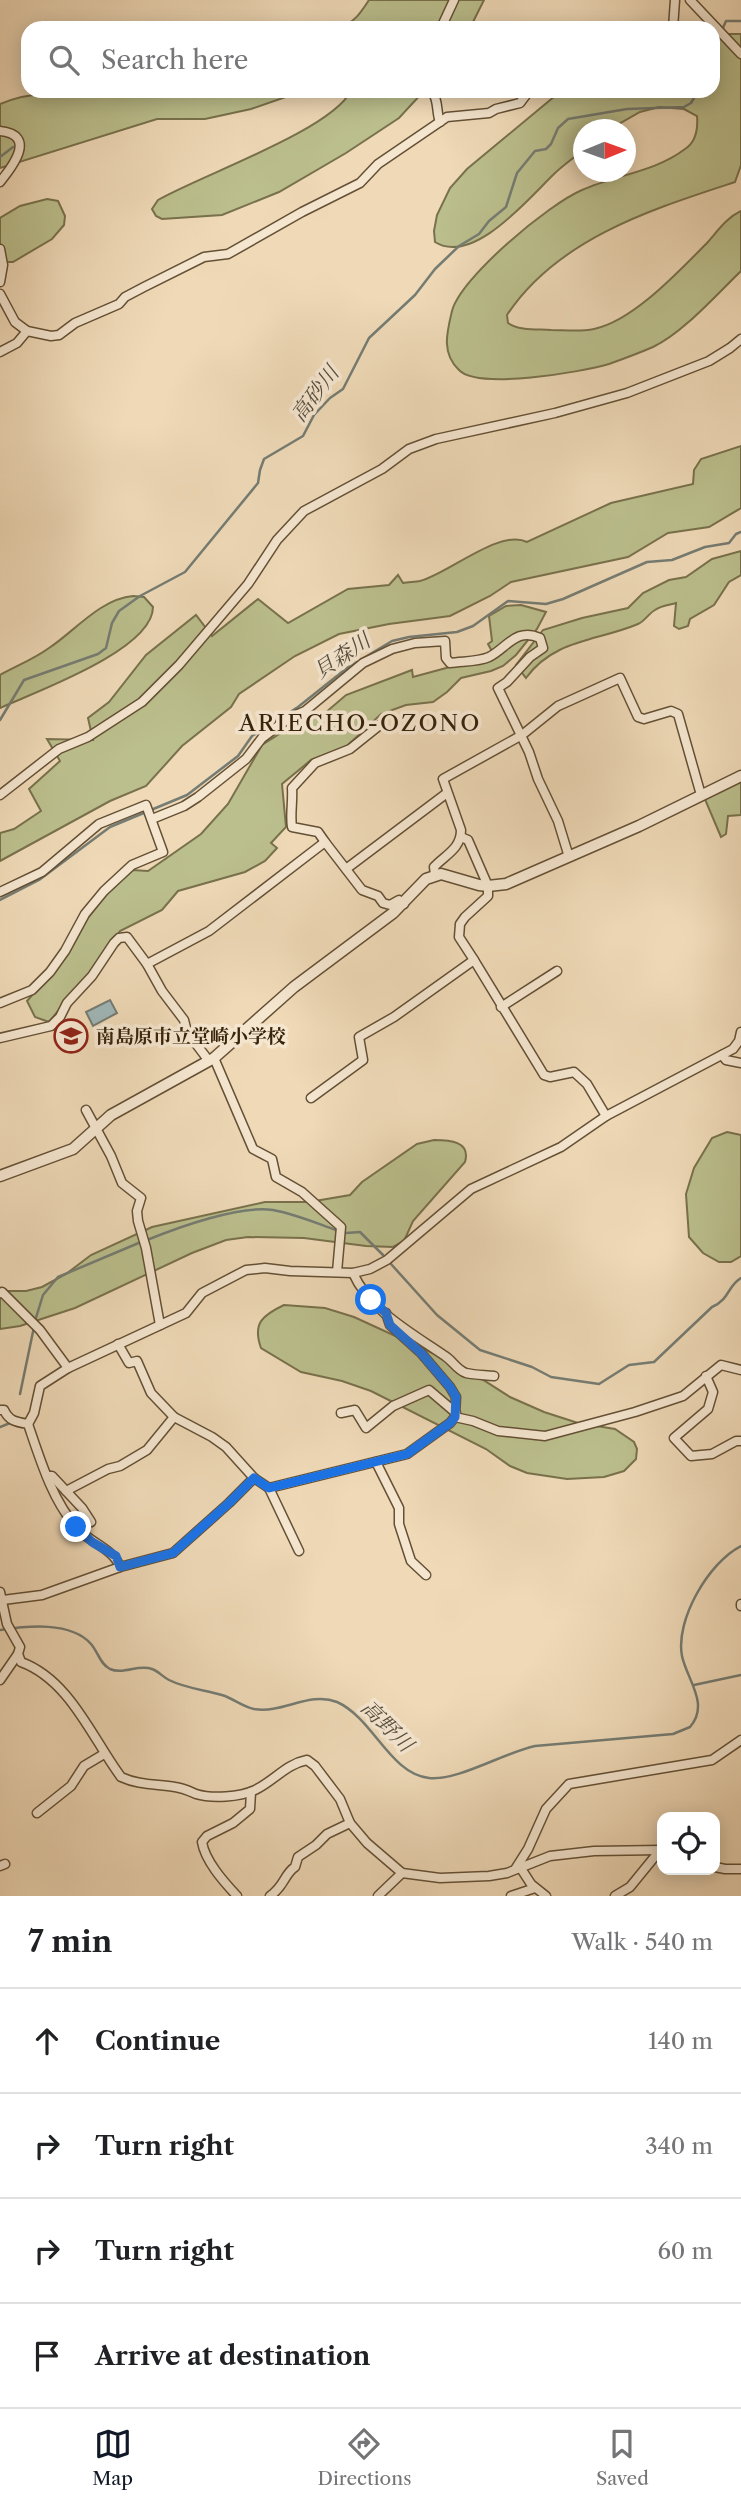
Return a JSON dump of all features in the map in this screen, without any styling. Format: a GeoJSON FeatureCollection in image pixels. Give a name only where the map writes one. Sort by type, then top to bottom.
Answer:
{"type":"FeatureCollection","features":[{"type":"Feature","properties":{"kind":"street"},"geometry":{"type":"LineString","coordinates":[[444,21],[454,0]]}},
{"type":"Feature","properties":{"kind":"street"},"geometry":{"type":"LineString","coordinates":[[674,21],[675,0]]}},
{"type":"Feature","properties":{"kind":"street"},"geometry":{"type":"LineString","coordinates":[[691,1],[710,21]]}},
{"type":"Feature","properties":{"kind":"street"},"geometry":{"type":"LineString","coordinates":[[720,32],[741,54]]}},
{"type":"Feature","properties":{"kind":"street"},"geometry":{"type":"LineString","coordinates":[[436,98],[436,113],[440,122]]}},
{"type":"Feature","properties":{"kind":"street"},"geometry":{"type":"LineString","coordinates":[[0,294],[15,322],[27,331],[59,335],[75,323],[120,304],[125,297],[144,286],[204,257],[228,254],[360,183],[378,164],[451,116],[481,115],[520,103],[524,98]]}},
{"type":"Feature","properties":{"kind":"street"},"geometry":{"type":"LineString","coordinates":[[0,131],[13,134],[19,139],[20,146],[12,166],[0,182]]}},
{"type":"Feature","properties":{"kind":"street"},"geometry":{"type":"LineString","coordinates":[[0,248],[3,265],[0,282]]}},
{"type":"Feature","properties":{"kind":"street"},"geometry":{"type":"LineString","coordinates":[[0,352],[17,343],[27,331]]}},
{"type":"Feature","properties":{"kind":"street"},"geometry":{"type":"LineString","coordinates":[[0,795],[58,749],[88,737],[142,702],[188,655],[247,584],[277,541],[304,511],[382,470],[409,449],[436,439],[555,413],[627,393],[709,361],[741,339]]}},
{"type":"Feature","properties":{"kind":"street"},"geometry":{"type":"LineString","coordinates":[[150,814],[184,806],[198,797],[246,759],[262,738],[289,718],[304,711],[363,663],[392,649],[415,643],[444,641],[446,658],[450,663],[492,656],[506,643],[529,635],[540,638],[542,648],[498,688],[522,735],[538,779],[558,821],[569,857]]}},
{"type":"Feature","properties":{"kind":"street"},"geometry":{"type":"LineString","coordinates":[[435,874],[434,867],[446,858],[461,837],[459,823],[443,779],[522,735],[558,706],[620,678],[638,717],[644,719],[671,711],[678,714],[701,795]]}},
{"type":"Feature","properties":{"kind":"street"},"geometry":{"type":"LineString","coordinates":[[380,725],[350,749],[315,763],[292,789],[292,827],[318,832],[362,890],[378,896],[383,903],[390,905],[399,900],[404,904]]}},
{"type":"Feature","properties":{"kind":"street"},"geometry":{"type":"LineString","coordinates":[[0,1176],[73,1149],[111,1115],[212,1060],[295,987],[404,904],[426,879],[435,874],[447,874],[488,886],[506,884],[741,776]]}},
{"type":"Feature","properties":{"kind":"street"},"geometry":{"type":"LineString","coordinates":[[345,869],[447,793]]}},
{"type":"Feature","properties":{"kind":"street"},"geometry":{"type":"LineString","coordinates":[[0,892],[42,872],[99,824],[146,805],[163,852],[132,865],[104,891],[85,914],[58,962],[32,990],[0,1003]]}},
{"type":"Feature","properties":{"kind":"street"},"geometry":{"type":"LineString","coordinates":[[461,837],[468,840],[488,886],[488,896],[460,924],[459,937],[544,1075],[550,1077],[574,1072],[587,1084],[607,1116]]}},
{"type":"Feature","properties":{"kind":"street"},"geometry":{"type":"LineString","coordinates":[[147,964],[209,931],[325,842]]}},
{"type":"Feature","properties":{"kind":"street"},"geometry":{"type":"LineString","coordinates":[[0,1038],[51,1026],[119,938],[127,937],[147,964],[162,992],[184,1020],[187,1032],[212,1060],[253,1149],[272,1159],[276,1177],[302,1192],[341,1227],[337,1272]]}},
{"type":"Feature","properties":{"kind":"street"},"geometry":{"type":"LineString","coordinates":[[311,1098],[363,1060],[359,1038],[394,1017],[474,960]]}},
{"type":"Feature","properties":{"kind":"street"},"geometry":{"type":"LineString","coordinates":[[501,1007],[557,971]]}},
{"type":"Feature","properties":{"kind":"street"},"geometry":{"type":"LineString","coordinates":[[120,1567],[116,1556],[92,1542],[76,1527],[47,1476],[28,1424],[34,1413],[40,1386],[68,1368],[186,1313],[202,1293],[246,1270],[265,1268],[353,1273],[370,1269],[387,1260],[471,1189],[561,1147],[607,1116],[733,1049],[741,1032]]}},
{"type":"Feature","properties":{"kind":"street"},"geometry":{"type":"LineString","coordinates":[[722,1055],[726,1060],[741,1063]]}},
{"type":"Feature","properties":{"kind":"street"},"geometry":{"type":"LineString","coordinates":[[86,1110],[122,1183],[141,1198],[136,1211],[160,1325]]}},
{"type":"Feature","properties":{"kind":"street"},"geometry":{"type":"LineString","coordinates":[[353,1273],[359,1287],[386,1313],[447,1357],[455,1367],[467,1373],[494,1376]]}},
{"type":"Feature","properties":{"kind":"street"},"geometry":{"type":"LineString","coordinates":[[0,1293],[35,1325],[68,1368]]}},
{"type":"Feature","properties":{"kind":"street"},"geometry":{"type":"LineString","coordinates":[[269,1488],[407,1454],[455,1415],[456,1397],[450,1387],[421,1353],[390,1325],[386,1313]]}},
{"type":"Feature","properties":{"kind":"street"},"geometry":{"type":"LineString","coordinates":[[118,1344],[129,1363],[137,1361],[150,1393],[174,1417],[226,1447],[254,1478],[269,1488],[299,1551]]}},
{"type":"Feature","properties":{"kind":"street"},"geometry":{"type":"LineString","coordinates":[[341,1413],[355,1410],[366,1428],[393,1406],[429,1390],[455,1415],[498,1431],[545,1436],[575,1430],[590,1423],[683,1396],[721,1366],[741,1370]]}},
{"type":"Feature","properties":{"kind":"street"},"geometry":{"type":"LineString","coordinates":[[706,1376],[713,1392],[708,1409],[674,1438],[691,1456],[712,1454],[741,1441]]}},
{"type":"Feature","properties":{"kind":"street"},"geometry":{"type":"LineString","coordinates":[[0,1410],[4,1410],[8,1418],[16,1422],[28,1424]]}},
{"type":"Feature","properties":{"kind":"street"},"geometry":{"type":"LineString","coordinates":[[66,1491],[147,1450],[174,1417]]}},
{"type":"Feature","properties":{"kind":"street"},"geometry":{"type":"LineString","coordinates":[[376,1462],[399,1508],[398,1524],[411,1561],[426,1576]]}},
{"type":"Feature","properties":{"kind":"street"},"geometry":{"type":"LineString","coordinates":[[47,1476],[52,1476],[90,1522]]}},
{"type":"Feature","properties":{"kind":"street"},"geometry":{"type":"LineString","coordinates":[[0,1680],[18,1654],[19,1647],[7,1624],[1,1596],[42,1595],[120,1567],[173,1553],[254,1478]]}},
{"type":"Feature","properties":{"kind":"street"},"geometry":{"type":"LineString","coordinates":[[18,1654],[21,1662],[42,1672],[70,1701],[121,1777],[131,1782],[180,1787],[199,1795],[223,1796],[251,1792],[286,1768],[307,1760],[315,1766],[340,1799],[350,1823],[367,1843],[402,1873],[440,1878],[467,1877],[507,1873],[551,1856],[572,1853],[657,1850]]}},
{"type":"Feature","properties":{"kind":"street"},"geometry":{"type":"LineString","coordinates":[[518,1868],[546,1809],[569,1784],[712,1759],[741,1740]]}},
{"type":"Feature","properties":{"kind":"street"},"geometry":{"type":"LineString","coordinates":[[37,1813],[71,1786],[84,1766],[104,1754]]}},
{"type":"Feature","properties":{"kind":"street"},"geometry":{"type":"LineString","coordinates":[[237,1896],[218,1873],[202,1842],[207,1836],[233,1823],[250,1810],[251,1792]]}},
{"type":"Feature","properties":{"kind":"street"},"geometry":{"type":"LineString","coordinates":[[270,1896],[281,1889],[298,1857],[327,1834],[350,1823]]}},
{"type":"Feature","properties":{"kind":"street"},"geometry":{"type":"LineString","coordinates":[[615,1896],[630,1887],[657,1856]]}},
{"type":"Feature","properties":{"kind":"street"},"geometry":{"type":"LineString","coordinates":[[518,1868],[545,1896]]}},
{"type":"Feature","properties":{"kind":"street"},"geometry":{"type":"LineString","coordinates":[[720,1868],[741,1869]]}},
{"type":"Feature","properties":{"kind":"street"},"geometry":{"type":"LineString","coordinates":[[379,1896],[402,1873]]}},
{"type":"Feature","properties":{"kind":"street"},"geometry":{"type":"LineString","coordinates":[[511,1896],[535,1888]]}},
{"type":"Feature","properties":{"kind":"green space"},"geometry":{"type":"Polygon","coordinates":[[[369,0],[484,0],[474,21],[351,21],[369,0]]]}},
{"type":"Feature","properties":{"kind":"green space"},"geometry":{"type":"Polygon","coordinates":[[[741,34],[741,165],[735,182],[640,216],[580,246],[528,288],[507,315],[508,323],[523,328],[572,331],[594,329],[609,324],[654,294],[726,221],[741,211],[741,271],[664,341],[609,364],[555,375],[508,379],[470,376],[459,370],[450,357],[447,342],[452,311],[471,280],[488,261],[529,225],[567,198],[604,182],[636,182],[636,172],[661,163],[685,149],[692,143],[697,116],[684,109],[659,107],[640,112],[628,119],[573,119],[573,158],[499,226],[466,245],[450,247],[435,242],[437,215],[450,188],[467,169],[553,98],[720,98],[720,35],[741,34]]]}},
{"type":"Feature","properties":{"kind":"green space"},"geometry":{"type":"Polygon","coordinates":[[[283,98],[251,109],[205,119],[157,119],[0,168],[0,104],[15,99],[283,98]]]}},
{"type":"Feature","properties":{"kind":"green space"},"geometry":{"type":"Polygon","coordinates":[[[345,98],[418,98],[399,118],[279,192],[222,215],[162,219],[156,216],[152,209],[158,200],[292,136],[338,106],[345,98]]]}},
{"type":"Feature","properties":{"kind":"green space"},"geometry":{"type":"Polygon","coordinates":[[[47,199],[58,201],[65,216],[64,225],[52,239],[13,262],[0,262],[0,218],[20,206],[47,199]]]}},
{"type":"Feature","properties":{"kind":"green space"},"geometry":{"type":"Polygon","coordinates":[[[741,446],[741,508],[709,527],[668,533],[628,557],[511,582],[450,616],[339,634],[295,656],[239,694],[231,707],[182,746],[146,786],[110,801],[0,861],[0,833],[14,829],[41,811],[29,789],[60,761],[47,739],[93,740],[88,718],[109,702],[146,655],[196,615],[212,636],[258,599],[288,623],[348,589],[389,585],[398,575],[403,583],[420,581],[503,541],[516,539],[527,542],[611,503],[693,484],[694,470],[701,459],[741,446]]]}},
{"type":"Feature","properties":{"kind":"green space"},"geometry":{"type":"Polygon","coordinates":[[[741,551],[741,575],[729,582],[714,605],[690,619],[688,626],[679,629],[674,626],[676,603],[657,609],[643,621],[623,630],[563,648],[537,665],[526,678],[516,665],[543,630],[628,608],[643,593],[669,580],[686,577],[712,559],[741,551]]]}},
{"type":"Feature","properties":{"kind":"green space"},"geometry":{"type":"Polygon","coordinates":[[[144,597],[153,607],[148,623],[134,639],[90,668],[0,708],[0,675],[43,652],[99,609],[121,598],[144,597]]]}},
{"type":"Feature","properties":{"kind":"green space"},"geometry":{"type":"Polygon","coordinates":[[[521,605],[546,612],[537,629],[516,655],[503,666],[461,678],[433,702],[406,705],[381,714],[346,747],[311,760],[282,784],[286,827],[271,843],[277,848],[265,861],[245,872],[178,891],[162,910],[120,931],[49,1022],[35,1017],[27,1001],[69,953],[88,918],[106,895],[132,870],[148,871],[201,834],[228,804],[262,745],[314,712],[318,719],[346,695],[412,670],[413,677],[494,655],[488,644],[492,641],[489,616],[506,606],[521,605]]]}},
{"type":"Feature","properties":{"kind":"green space"},"geometry":{"type":"Polygon","coordinates":[[[741,778],[741,815],[728,816],[726,834],[721,837],[704,797],[741,778]]]}},
{"type":"Feature","properties":{"kind":"green space"},"geometry":{"type":"Polygon","coordinates":[[[727,1132],[741,1135],[741,1256],[731,1262],[719,1262],[703,1253],[689,1237],[686,1194],[694,1168],[712,1138],[727,1132]]]}},
{"type":"Feature","properties":{"kind":"green space"},"geometry":{"type":"Polygon","coordinates":[[[434,1140],[452,1141],[462,1146],[466,1155],[465,1162],[413,1221],[404,1241],[393,1247],[304,1238],[248,1237],[226,1240],[192,1253],[75,1308],[20,1326],[0,1329],[0,1291],[26,1291],[42,1287],[66,1274],[91,1255],[152,1227],[265,1202],[309,1202],[350,1195],[362,1182],[417,1144],[434,1140]]]}},
{"type":"Feature","properties":{"kind":"green space"},"geometry":{"type":"Polygon","coordinates":[[[284,1305],[325,1308],[354,1317],[463,1367],[510,1397],[544,1412],[578,1423],[615,1429],[634,1442],[637,1449],[636,1459],[624,1471],[604,1477],[567,1479],[527,1473],[510,1466],[486,1449],[371,1391],[301,1372],[261,1348],[258,1332],[261,1321],[270,1312],[284,1305]]]}},
{"type":"Feature","properties":{"kind":"water"},"geometry":{"type":"Polygon","coordinates":[[[110,1000],[117,1013],[93,1026],[86,1012],[110,1000]]]}},
{"type":"Feature","properties":{"kind":"waterway","name":"高砂川"},"geometry":{"type":"LineString","coordinates":[[722,30],[726,21],[741,21]]}},
{"type":"Feature","properties":{"kind":"waterway","name":"高砂川"},"geometry":{"type":"LineString","coordinates":[[0,720],[24,680],[98,654],[106,648],[112,623],[119,611],[140,596],[185,572],[258,483],[264,459],[303,436],[314,415],[343,389],[369,338],[415,295],[435,269],[459,246],[479,234],[489,221],[506,207],[517,173],[535,151],[546,149],[551,144],[558,128],[568,119],[627,109],[684,107],[694,98]]}},
{"type":"Feature","properties":{"kind":"waterway"},"geometry":{"type":"LineString","coordinates":[[0,157],[13,147]]}},
{"type":"Feature","properties":{"kind":"waterway","name":"貝森川"},"geometry":{"type":"LineString","coordinates":[[0,900],[39,880],[110,827],[187,795],[238,756],[252,736],[298,707],[347,668],[392,641],[457,632],[473,626],[508,601],[546,604],[563,599],[647,562],[672,560],[705,547],[729,543],[741,532]]}},
{"type":"Feature","properties":{"kind":"waterway"},"geometry":{"type":"LineString","coordinates":[[147,1240],[210,1218],[259,1209],[289,1214],[336,1230]]}},
{"type":"Feature","properties":{"kind":"waterway"},"geometry":{"type":"LineString","coordinates":[[346,1233],[360,1232],[383,1255]]}},
{"type":"Feature","properties":{"kind":"waterway"},"geometry":{"type":"LineString","coordinates":[[35,1321],[43,1295],[58,1277],[141,1242]]}},
{"type":"Feature","properties":{"kind":"waterway"},"geometry":{"type":"LineString","coordinates":[[391,1264],[437,1315],[480,1350],[532,1367],[551,1377],[599,1384],[629,1365],[654,1362],[718,1304],[741,1278]]}},
{"type":"Feature","properties":{"kind":"waterway"},"geometry":{"type":"LineString","coordinates":[[20,1394],[34,1327]]}},
{"type":"Feature","properties":{"kind":"waterway"},"geometry":{"type":"LineString","coordinates":[[0,1427],[10,1423]]}},
{"type":"Feature","properties":{"kind":"waterway","name":"高野川"},"geometry":{"type":"LineString","coordinates":[[0,1630],[23,1627],[61,1628],[91,1644],[110,1669],[152,1669],[176,1683],[225,1696],[254,1709],[265,1710],[316,1699],[337,1702],[361,1720],[403,1767],[415,1774],[441,1778],[535,1746],[673,1734],[690,1727],[696,1718],[698,1701],[682,1656],[684,1626],[689,1610],[706,1578],[729,1554],[741,1546]]}},
{"type":"Feature","properties":{"kind":"waterway"},"geometry":{"type":"LineString","coordinates":[[694,1685],[741,1675]]}},
{"type":"Feature","properties":{"kind":"place","name":"南島原市立堂崎小学校"},"geometry":{"type":"Point","coordinates":[71,1036]}},
{"type":"Feature","properties":{"kind":"district","name":"ARIECHO-OZONO"},"geometry":{"type":"Point","coordinates":[360,723]}},
{"type":"Feature","properties":{"kind":"route"},"geometry":{"type":"LineString","coordinates":[[76,1527],[92,1542],[116,1556],[120,1567],[173,1553],[254,1478],[269,1488],[301,1478],[375,1463],[407,1454],[450,1423],[456,1413],[456,1397],[450,1387],[421,1353],[390,1325],[386,1313],[371,1300]]}}]}
